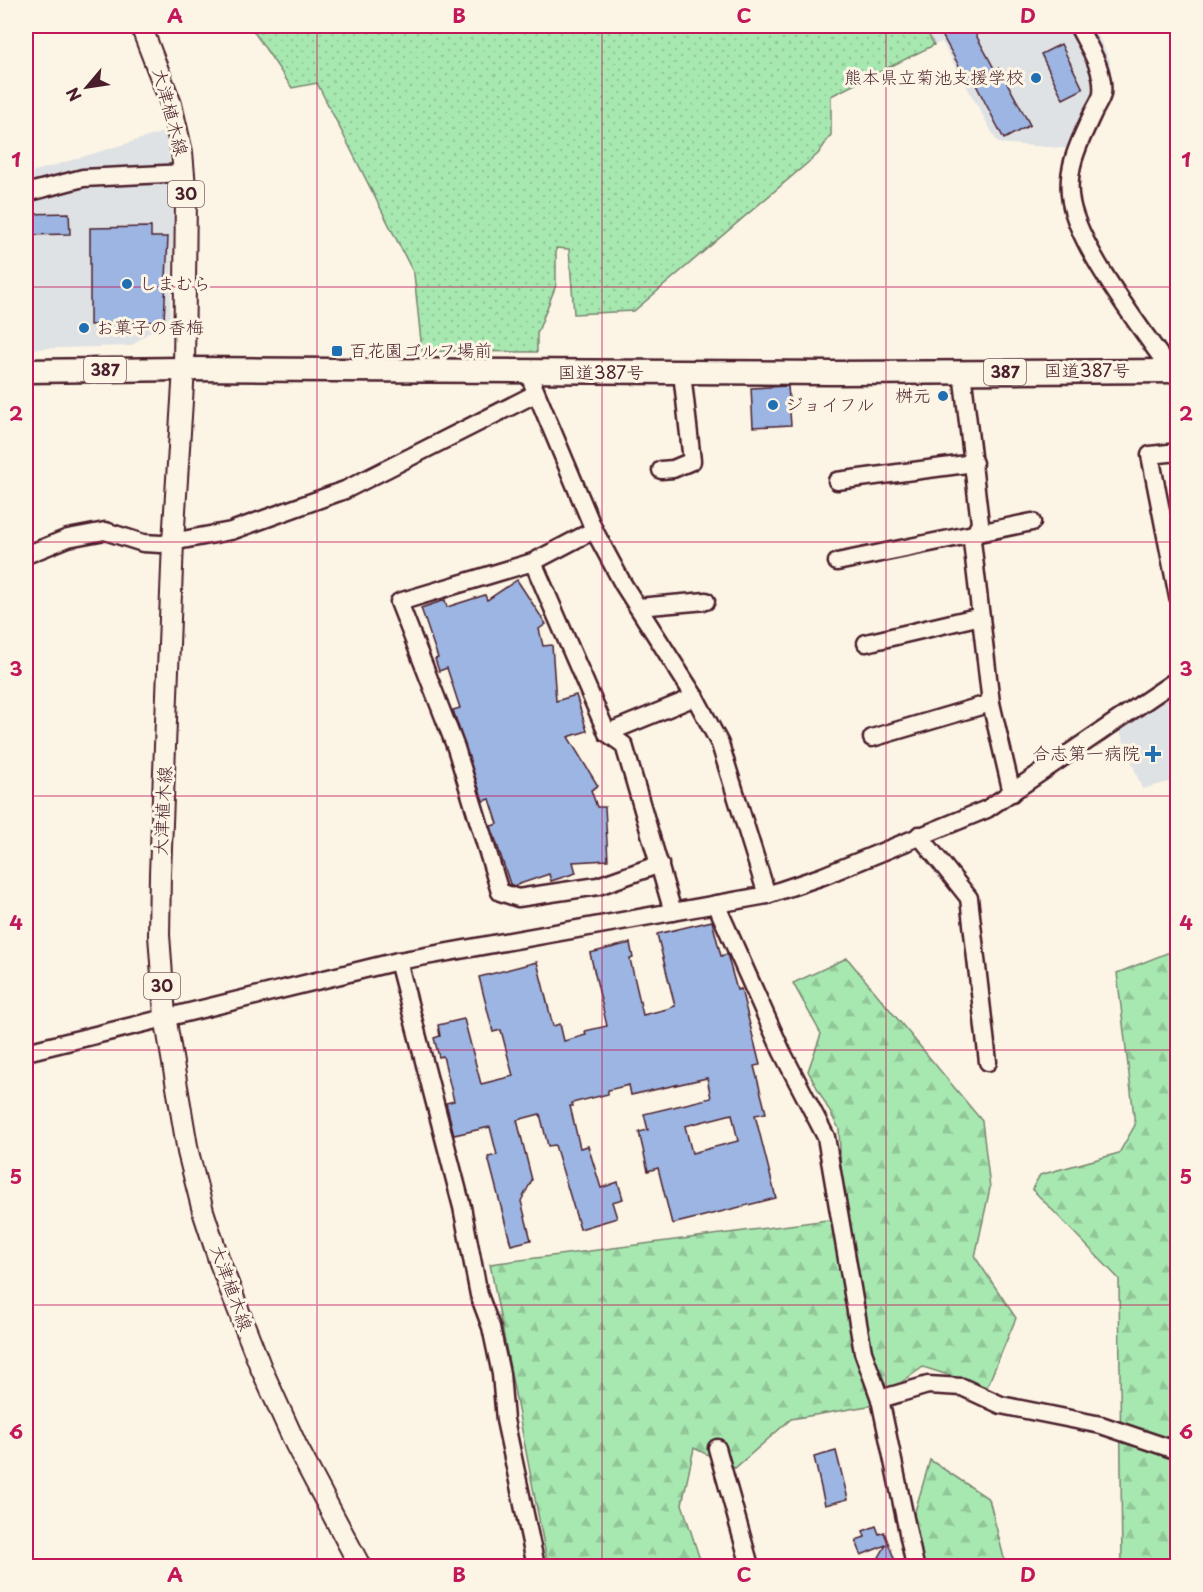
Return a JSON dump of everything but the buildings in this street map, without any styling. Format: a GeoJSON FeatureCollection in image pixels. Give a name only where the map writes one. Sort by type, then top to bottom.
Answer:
{"type":"FeatureCollection","features":[{"type":"Feature","properties":{"kind":"highway","name":"国道387号"},"geometry":{"type":"LineString","coordinates":[[26,371],[184,369],[532,383],[682,373],[1174,371]]}},
{"type":"Feature","properties":{"kind":"main road","name":"大津植木線"},"geometry":{"type":"LineString","coordinates":[[141,26],[171,104],[184,173],[184,369],[173,542],[159,935],[165,1016],[188,1152],[203,1211],[220,1263],[261,1368],[296,1445],[360,1566]]}},
{"type":"Feature","properties":{"kind":"street"},"geometry":{"type":"LineString","coordinates":[[1078,26],[1098,67],[1102,94],[1075,150],[1070,171],[1071,202],[1086,241],[1119,297],[1174,371]]}},
{"type":"Feature","properties":{"kind":"street"},"geometry":{"type":"LineString","coordinates":[[26,193],[83,178],[184,173]]}},
{"type":"Feature","properties":{"kind":"street"},"geometry":{"type":"LineString","coordinates":[[962,372],[980,523],[972,541],[991,703],[1012,793]]}},
{"type":"Feature","properties":{"kind":"street"},"geometry":{"type":"LineString","coordinates":[[661,470],[673,469],[692,461],[682,373]]}},
{"type":"Feature","properties":{"kind":"street"},"geometry":{"type":"LineString","coordinates":[[26,555],[68,538],[105,531],[143,543],[173,542],[231,531],[345,490],[532,383],[594,530],[638,608],[695,697],[720,744],[767,895]]}},
{"type":"Feature","properties":{"kind":"street"},"geometry":{"type":"LineString","coordinates":[[1178,452],[1150,455],[1174,565],[1178,597]]}},
{"type":"Feature","properties":{"kind":"street"},"geometry":{"type":"LineString","coordinates":[[837,481],[974,463]]}},
{"type":"Feature","properties":{"kind":"street"},"geometry":{"type":"LineString","coordinates":[[837,562],[1032,522]]}},
{"type":"Feature","properties":{"kind":"street"},"geometry":{"type":"LineString","coordinates":[[594,530],[533,562],[399,602],[456,748],[500,892],[518,898],[598,886],[660,864]]}},
{"type":"Feature","properties":{"kind":"street"},"geometry":{"type":"LineString","coordinates":[[533,562],[607,733],[624,745],[673,912]]}},
{"type":"Feature","properties":{"kind":"street"},"geometry":{"type":"LineString","coordinates":[[638,608],[706,601]]}},
{"type":"Feature","properties":{"kind":"street"},"geometry":{"type":"LineString","coordinates":[[866,643],[981,616]]}},
{"type":"Feature","properties":{"kind":"street"},"geometry":{"type":"LineString","coordinates":[[26,1052],[165,1016],[398,961],[767,895],[823,876],[987,809],[1178,679]]}},
{"type":"Feature","properties":{"kind":"street"},"geometry":{"type":"LineString","coordinates":[[607,733],[695,697]]}},
{"type":"Feature","properties":{"kind":"street"},"geometry":{"type":"LineString","coordinates":[[872,738],[991,703]]}},
{"type":"Feature","properties":{"kind":"street"},"geometry":{"type":"LineString","coordinates":[[919,835],[969,898],[988,1062]]}},
{"type":"Feature","properties":{"kind":"street"},"geometry":{"type":"LineString","coordinates":[[716,904],[782,1052],[826,1137],[863,1352],[880,1399],[915,1566]]}},
{"type":"Feature","properties":{"kind":"street"},"geometry":{"type":"LineString","coordinates":[[398,961],[462,1207],[480,1295],[491,1327],[501,1374],[505,1420],[536,1566]]}},
{"type":"Feature","properties":{"kind":"street"},"geometry":{"type":"LineString","coordinates":[[880,1399],[928,1386],[962,1387],[1001,1405],[1101,1425],[1178,1451]]}},
{"type":"Feature","properties":{"kind":"street"},"geometry":{"type":"LineString","coordinates":[[717,1448],[750,1566]]}},
{"type":"Feature","properties":{"kind":"shaded area","name":"熊本県立菊池支援学校"},"geometry":{"type":"Polygon","coordinates":[[[924,26],[1093,26],[1110,60],[1111,96],[1085,150],[998,143],[942,42],[934,45],[924,26]]]}},
{"type":"Feature","properties":{"kind":"shaded area"},"geometry":{"type":"Polygon","coordinates":[[[167,131],[174,219],[170,317],[131,346],[26,349],[26,174],[167,131]]]}},
{"type":"Feature","properties":{"kind":"shaded area","name":"合志第一病院"},"geometry":{"type":"Polygon","coordinates":[[[1177,685],[1177,780],[1142,789],[1119,729],[1177,685]]]}},
{"type":"Feature","properties":{"kind":"green space"},"geometry":{"type":"Polygon","coordinates":[[[250,26],[924,26],[934,45],[831,96],[831,135],[818,154],[634,311],[574,314],[569,249],[556,248],[556,285],[537,334],[537,352],[422,351],[414,274],[317,83],[292,88],[250,26]]]}},
{"type":"Feature","properties":{"kind":"green space"},"geometry":{"type":"Polygon","coordinates":[[[1177,949],[1177,1566],[1122,1566],[1119,1279],[1032,1189],[1040,1175],[1119,1153],[1135,1125],[1117,973],[1177,949]]]}},
{"type":"Feature","properties":{"kind":"green space"},"geometry":{"type":"Polygon","coordinates":[[[847,958],[982,1121],[990,1188],[975,1257],[1016,1318],[987,1387],[923,1367],[868,1406],[791,1419],[735,1468],[694,1448],[682,1504],[702,1566],[548,1566],[490,1264],[843,1218],[839,1129],[808,1071],[821,1034],[793,983],[847,958]]]}},
{"type":"Feature","properties":{"kind":"green space"},"geometry":{"type":"Polygon","coordinates":[[[930,1460],[989,1499],[1006,1566],[918,1566],[911,1525],[930,1460]]]}},
{"type":"Feature","properties":{"kind":"place","name":"熊本県立菊池支援学校"},"geometry":{"type":"Point","coordinates":[1036,78]}},
{"type":"Feature","properties":{"kind":"place","name":"しまむら"},"geometry":{"type":"Point","coordinates":[127,284]}},
{"type":"Feature","properties":{"kind":"place","name":"お菓子の香梅"},"geometry":{"type":"Point","coordinates":[84,328]}},
{"type":"Feature","properties":{"kind":"place","name":"百花園ゴルフ場前"},"geometry":{"type":"Point","coordinates":[337,351]}},
{"type":"Feature","properties":{"kind":"place","name":"桝元"},"geometry":{"type":"Point","coordinates":[943,396]}},
{"type":"Feature","properties":{"kind":"place","name":"ジョイフル"},"geometry":{"type":"Point","coordinates":[773,405]}},
{"type":"Feature","properties":{"kind":"place","name":"合志第一病院"},"geometry":{"type":"Point","coordinates":[1153,754]}}]}
